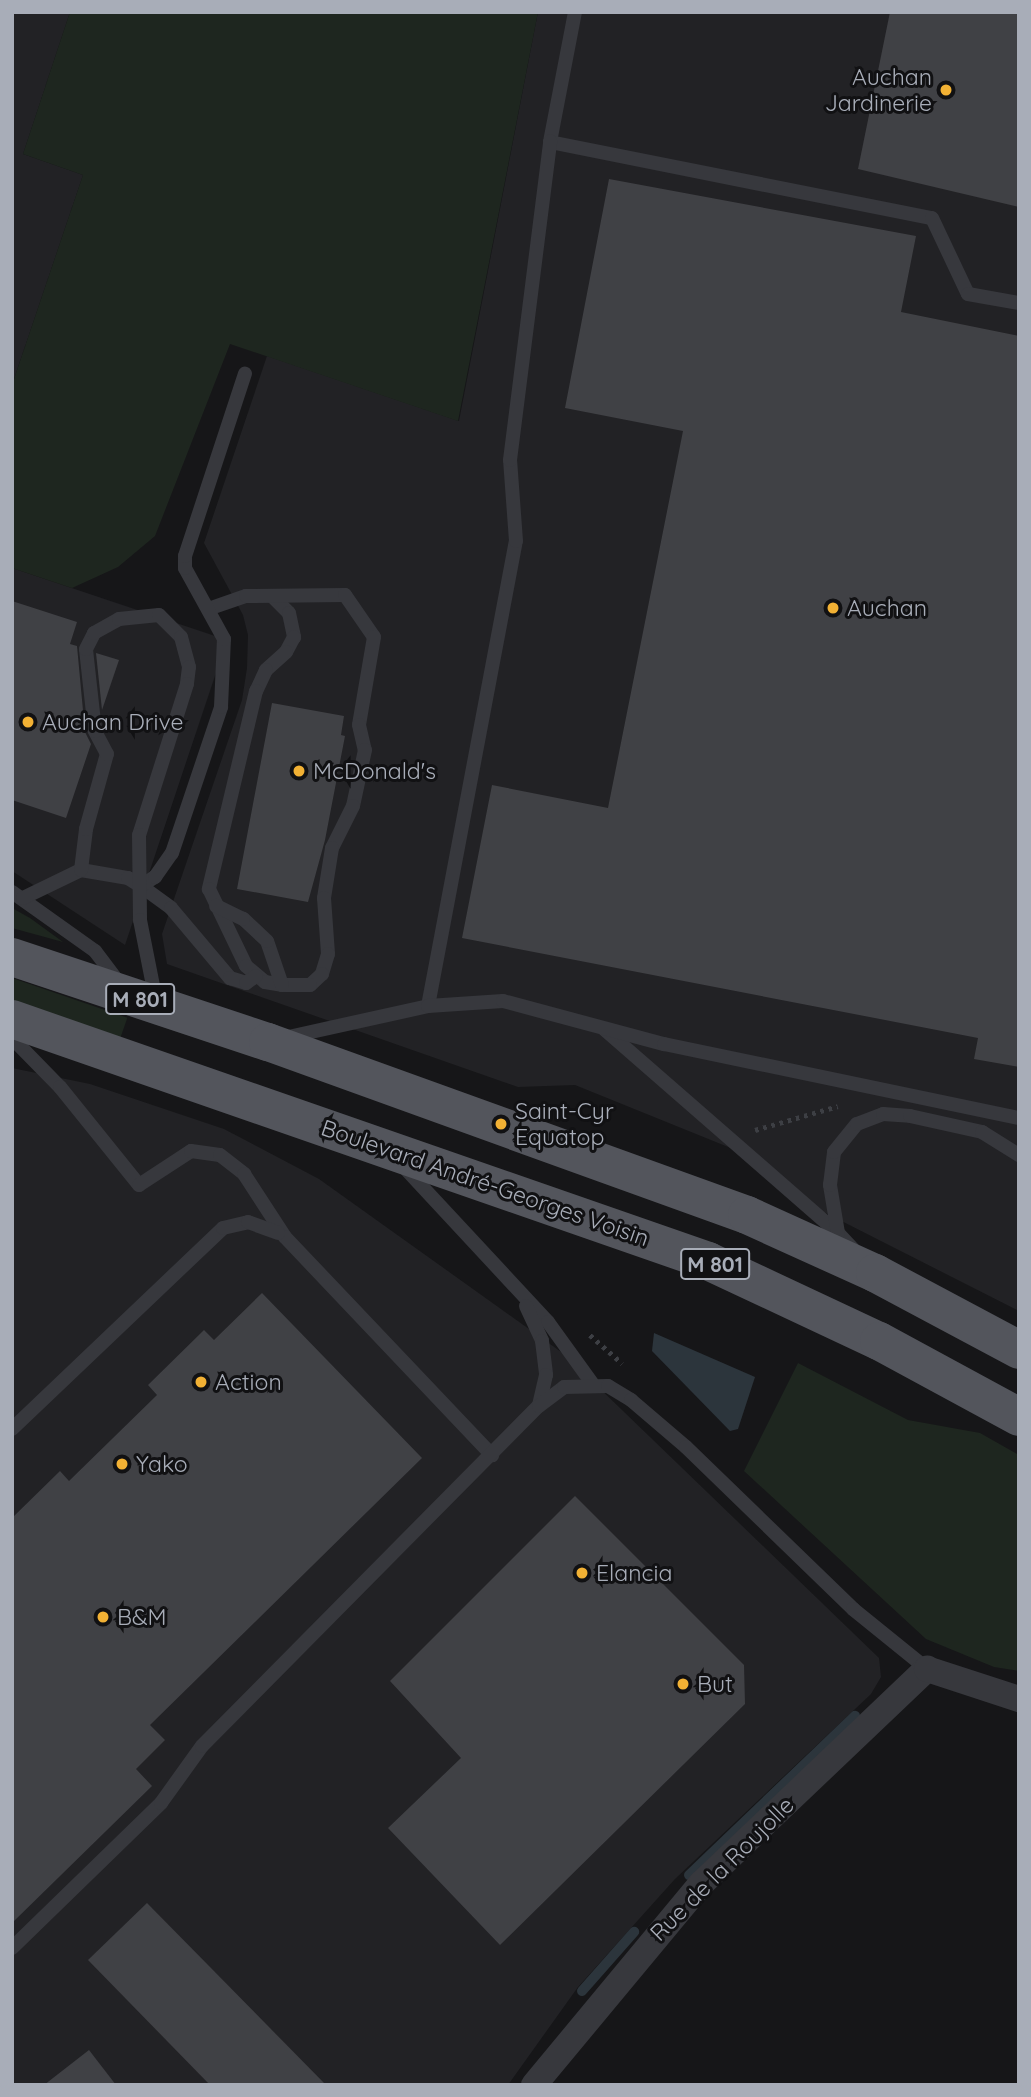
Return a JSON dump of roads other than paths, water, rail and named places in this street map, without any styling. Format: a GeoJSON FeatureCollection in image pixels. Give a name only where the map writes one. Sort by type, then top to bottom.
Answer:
{"type":"FeatureCollection","features":[{"type":"Feature","properties":{"kind":"main road","name":"M 801"},"geometry":{"type":"LineString","coordinates":[[12,957],[268,1042],[747,1215],[875,1273],[1019,1350]]}},
{"type":"Feature","properties":{"kind":"main road","name":"Boulevard André-Georges Voisin"},"geometry":{"type":"LineString","coordinates":[[12,1020],[708,1261],[879,1341],[1019,1417]]}},
{"type":"Feature","properties":{"kind":"street"},"geometry":{"type":"LineString","coordinates":[[927,1670],[1019,1699]]}},
{"type":"Feature","properties":{"kind":"street","name":"Rue de la Roujolle"},"geometry":{"type":"LineString","coordinates":[[534,2085],[702,1883],[927,1670]]}},
{"type":"Feature","properties":{"kind":"lane"},"geometry":{"type":"LineString","coordinates":[[428,1006],[516,541],[510,460],[543,171],[575,12]]}},
{"type":"Feature","properties":{"kind":"lane"},"geometry":{"type":"LineString","coordinates":[[550,142],[932,218],[968,294],[1019,303]]}},
{"type":"Feature","properties":{"kind":"lane"},"geometry":{"type":"LineString","coordinates":[[141,886],[155,877],[172,853],[221,707],[224,639],[211,608],[185,568],[185,556],[245,374]]}},
{"type":"Feature","properties":{"kind":"lane"},"geometry":{"type":"LineString","coordinates":[[211,608],[246,596],[345,595],[374,637],[359,725],[365,750],[353,806],[332,848],[323,913],[327,965],[310,985],[282,985],[256,976],[210,896],[210,877],[256,691],[266,670],[286,652],[294,637],[289,613],[272,596]]}},
{"type":"Feature","properties":{"kind":"lane"},"geometry":{"type":"LineString","coordinates":[[81,870],[86,829],[107,754],[95,731],[86,649],[94,633],[107,623],[137,615],[159,615],[181,637],[188,676],[139,835],[144,1001]]}},
{"type":"Feature","properties":{"kind":"lane"},"geometry":{"type":"LineString","coordinates":[[18,895],[81,870],[128,878],[171,908],[230,978],[246,983],[256,976]]}},
{"type":"Feature","properties":{"kind":"lane"},"geometry":{"type":"LineString","coordinates":[[18,895],[95,951],[144,1001]]}},
{"type":"Feature","properties":{"kind":"lane"},"geometry":{"type":"LineString","coordinates":[[216,906],[243,919],[267,941],[282,985]]}},
{"type":"Feature","properties":{"kind":"lane"},"geometry":{"type":"LineString","coordinates":[[268,1042],[428,1006],[503,1001],[664,1044],[1019,1118]]}},
{"type":"Feature","properties":{"kind":"lane"},"geometry":{"type":"LineString","coordinates":[[599,1025],[838,1233],[875,1273]]}},
{"type":"Feature","properties":{"kind":"lane"},"geometry":{"type":"LineString","coordinates":[[12,1038],[60,1087],[139,1185],[191,1151],[220,1155],[244,1174],[285,1237],[492,1455]]}},
{"type":"Feature","properties":{"kind":"lane"},"geometry":{"type":"LineString","coordinates":[[838,1233],[830,1185],[834,1152],[858,1124],[873,1116],[910,1116],[960,1126],[982,1132],[1019,1155]]}},
{"type":"Feature","properties":{"kind":"lane"},"geometry":{"type":"LineString","coordinates":[[394,1152],[522,1298],[548,1322],[592,1383]]}},
{"type":"Feature","properties":{"kind":"lane"},"geometry":{"type":"LineString","coordinates":[[12,1429],[223,1228],[255,1222],[285,1237]]}},
{"type":"Feature","properties":{"kind":"lane"},"geometry":{"type":"LineString","coordinates":[[522,1298],[542,1341],[546,1375],[539,1406]]}},
{"type":"Feature","properties":{"kind":"lane"},"geometry":{"type":"LineString","coordinates":[[12,1948],[161,1803],[202,1746],[539,1406],[564,1387],[592,1383],[608,1385],[631,1400],[678,1439],[853,1609],[927,1670]]}},
{"type":"Feature","properties":{"kind":"waterway"},"geometry":{"type":"LineString","coordinates":[[689,1875],[855,1716]]}},
{"type":"Feature","properties":{"kind":"waterway"},"geometry":{"type":"LineString","coordinates":[[582,1991],[634,1932]]}},
{"type":"Feature","properties":{"kind":"place","name":"Auchan Jardinerie"},"geometry":{"type":"Point","coordinates":[946,90]}},
{"type":"Feature","properties":{"kind":"place","name":"Auchan"},"geometry":{"type":"Point","coordinates":[833,608]}},
{"type":"Feature","properties":{"kind":"place","name":"Auchan Drive"},"geometry":{"type":"Point","coordinates":[28,722]}},
{"type":"Feature","properties":{"kind":"place","name":"McDonald's"},"geometry":{"type":"Point","coordinates":[299,771]}},
{"type":"Feature","properties":{"kind":"place","name":"Saint-Cyr Equatop"},"geometry":{"type":"Point","coordinates":[501,1124]}},
{"type":"Feature","properties":{"kind":"place","name":"Action"},"geometry":{"type":"Point","coordinates":[201,1382]}},
{"type":"Feature","properties":{"kind":"place","name":"Yako"},"geometry":{"type":"Point","coordinates":[122,1464]}},
{"type":"Feature","properties":{"kind":"place","name":"Elancia"},"geometry":{"type":"Point","coordinates":[582,1573]}},
{"type":"Feature","properties":{"kind":"place","name":"B&M"},"geometry":{"type":"Point","coordinates":[103,1617]}},
{"type":"Feature","properties":{"kind":"place","name":"But"},"geometry":{"type":"Point","coordinates":[683,1684]}}]}
